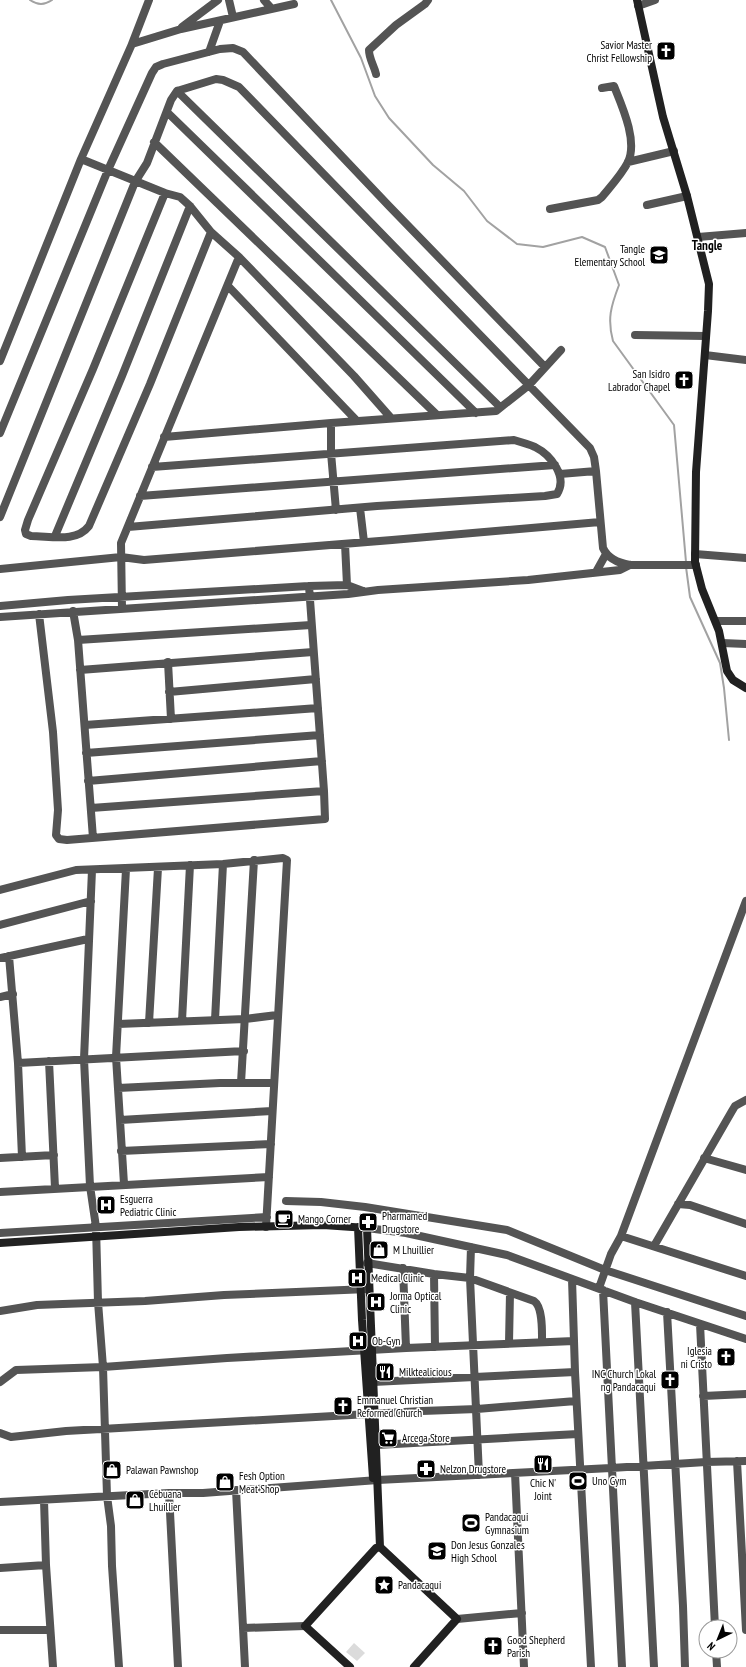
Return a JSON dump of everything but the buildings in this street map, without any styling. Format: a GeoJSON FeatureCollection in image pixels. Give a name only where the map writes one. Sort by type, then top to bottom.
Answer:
{"type":"FeatureCollection","features":[{"type":"Feature","properties":{"kind":"street"},"geometry":{"type":"LineString","coordinates":[[0,361],[81,159],[132,44],[149,0]]}},
{"type":"Feature","properties":{"kind":"street"},"geometry":{"type":"LineString","coordinates":[[181,29],[218,0]]}},
{"type":"Feature","properties":{"kind":"street"},"geometry":{"type":"LineString","coordinates":[[229,0],[233,17]]}},
{"type":"Feature","properties":{"kind":"street"},"geometry":{"type":"LineString","coordinates":[[264,0],[271,8]]}},
{"type":"Feature","properties":{"kind":"street"},"geometry":{"type":"LineString","coordinates":[[376,74],[374,65],[369,57],[368,50],[396,25],[425,4],[428,0]]}},
{"type":"Feature","properties":{"kind":"street"},"geometry":{"type":"LineString","coordinates":[[655,0],[638,3],[663,117],[687,196],[709,284],[696,472],[695,554],[689,565]]}},
{"type":"Feature","properties":{"kind":"street"},"geometry":{"type":"LineString","coordinates":[[132,44],[181,29],[294,4]]}},
{"type":"Feature","properties":{"kind":"street"},"geometry":{"type":"LineString","coordinates":[[209,52],[220,21]]}},
{"type":"Feature","properties":{"kind":"street"},"geometry":{"type":"LineString","coordinates":[[0,433],[108,170],[156,67],[220,49],[234,48],[243,52],[545,367]]}},
{"type":"Feature","properties":{"kind":"street"},"geometry":{"type":"LineString","coordinates":[[0,517],[135,182],[147,163],[171,100],[177,91],[216,79],[223,80],[239,87],[590,448],[594,457],[603,548],[606,554],[621,563],[630,565],[689,565]]}},
{"type":"Feature","properties":{"kind":"street"},"geometry":{"type":"LineString","coordinates":[[550,209],[602,198],[628,162],[630,144],[629,127],[624,110],[614,86],[602,88]]}},
{"type":"Feature","properties":{"kind":"street"},"geometry":{"type":"LineString","coordinates":[[177,91],[500,407]]}},
{"type":"Feature","properties":{"kind":"street"},"geometry":{"type":"LineString","coordinates":[[167,112],[476,413]]}},
{"type":"Feature","properties":{"kind":"street"},"geometry":{"type":"LineString","coordinates":[[154,142],[437,415]]}},
{"type":"Feature","properties":{"kind":"street"},"geometry":{"type":"LineString","coordinates":[[628,162],[674,151]]}},
{"type":"Feature","properties":{"kind":"street"},"geometry":{"type":"LineString","coordinates":[[81,159],[135,182],[180,197],[190,206],[211,232],[239,257],[354,376],[391,418]]}},
{"type":"Feature","properties":{"kind":"street"},"geometry":{"type":"LineString","coordinates":[[165,193],[25,530],[26,534],[31,536],[70,537],[79,535],[89,526],[150,384],[211,232]]}},
{"type":"Feature","properties":{"kind":"street"},"geometry":{"type":"LineString","coordinates":[[647,205],[687,196]]}},
{"type":"Feature","properties":{"kind":"street"},"geometry":{"type":"LineString","coordinates":[[55,536],[122,376],[190,206]]}},
{"type":"Feature","properties":{"kind":"street"},"geometry":{"type":"LineString","coordinates":[[698,238],[746,233]]}},
{"type":"Feature","properties":{"kind":"street"},"geometry":{"type":"LineString","coordinates":[[122,609],[121,543],[239,257]]}},
{"type":"Feature","properties":{"kind":"street"},"geometry":{"type":"LineString","coordinates":[[228,286],[357,421]]}},
{"type":"Feature","properties":{"kind":"street"},"geometry":{"type":"LineString","coordinates":[[635,335],[706,336]]}},
{"type":"Feature","properties":{"kind":"street"},"geometry":{"type":"LineString","coordinates":[[164,437],[391,418],[496,411],[529,385],[561,350]]}},
{"type":"Feature","properties":{"kind":"street"},"geometry":{"type":"LineString","coordinates":[[705,355],[746,360]]}},
{"type":"Feature","properties":{"kind":"street"},"geometry":{"type":"LineString","coordinates":[[330,423],[336,510]]}},
{"type":"Feature","properties":{"kind":"street"},"geometry":{"type":"LineString","coordinates":[[128,527],[360,508],[550,496],[557,494],[559,489],[560,474],[555,465],[537,448],[514,440],[152,467]]}},
{"type":"Feature","properties":{"kind":"street"},"geometry":{"type":"LineString","coordinates":[[140,496],[555,465]]}},
{"type":"Feature","properties":{"kind":"street"},"geometry":{"type":"LineString","coordinates":[[560,474],[596,471]]}},
{"type":"Feature","properties":{"kind":"street"},"geometry":{"type":"LineString","coordinates":[[360,508],[364,542]]}},
{"type":"Feature","properties":{"kind":"street"},"geometry":{"type":"LineString","coordinates":[[0,569],[121,558],[144,560],[600,522]]}},
{"type":"Feature","properties":{"kind":"street"},"geometry":{"type":"LineString","coordinates":[[345,544],[347,585]]}},
{"type":"Feature","properties":{"kind":"street"},"geometry":{"type":"LineString","coordinates":[[596,572],[606,554]]}},
{"type":"Feature","properties":{"kind":"street"},"geometry":{"type":"LineString","coordinates":[[695,554],[746,558]]}},
{"type":"Feature","properties":{"kind":"street"},"geometry":{"type":"LineString","coordinates":[[0,617],[528,580],[620,570],[630,565]]}},
{"type":"Feature","properties":{"kind":"street"},"geometry":{"type":"LineString","coordinates":[[689,565],[716,620],[727,671],[733,680],[746,688]]}},
{"type":"Feature","properties":{"kind":"street"},"geometry":{"type":"LineString","coordinates":[[0,606],[309,586],[347,585],[366,592]]}},
{"type":"Feature","properties":{"kind":"street"},"geometry":{"type":"LineString","coordinates":[[39,614],[53,740],[58,810],[56,835],[59,839],[67,840],[325,819],[309,586]]}},
{"type":"Feature","properties":{"kind":"street"},"geometry":{"type":"LineString","coordinates":[[74,611],[78,640],[93,838]]}},
{"type":"Feature","properties":{"kind":"street"},"geometry":{"type":"LineString","coordinates":[[716,620],[746,621]]}},
{"type":"Feature","properties":{"kind":"street"},"geometry":{"type":"LineString","coordinates":[[78,640],[311,625]]}},
{"type":"Feature","properties":{"kind":"street"},"geometry":{"type":"LineString","coordinates":[[722,643],[746,644]]}},
{"type":"Feature","properties":{"kind":"street"},"geometry":{"type":"LineString","coordinates":[[80,670],[313,652]]}},
{"type":"Feature","properties":{"kind":"street"},"geometry":{"type":"LineString","coordinates":[[168,662],[171,719]]}},
{"type":"Feature","properties":{"kind":"street"},"geometry":{"type":"LineString","coordinates":[[169,692],[316,679]]}},
{"type":"Feature","properties":{"kind":"street"},"geometry":{"type":"LineString","coordinates":[[85,725],[318,708]]}},
{"type":"Feature","properties":{"kind":"street"},"geometry":{"type":"LineString","coordinates":[[86,753],[320,735]]}},
{"type":"Feature","properties":{"kind":"street"},"geometry":{"type":"LineString","coordinates":[[88,781],[322,760]]}},
{"type":"Feature","properties":{"kind":"street"},"geometry":{"type":"LineString","coordinates":[[91,808],[324,791]]}},
{"type":"Feature","properties":{"kind":"street"},"geometry":{"type":"LineString","coordinates":[[0,890],[76,870],[158,868],[283,858],[287,860],[273,1083],[266,1227]]}},
{"type":"Feature","properties":{"kind":"street"},"geometry":{"type":"LineString","coordinates":[[241,1083],[254,860]]}},
{"type":"Feature","properties":{"kind":"street"},"geometry":{"type":"LineString","coordinates":[[215,1020],[223,864]]}},
{"type":"Feature","properties":{"kind":"street"},"geometry":{"type":"LineString","coordinates":[[182,1021],[190,865]]}},
{"type":"Feature","properties":{"kind":"street"},"geometry":{"type":"LineString","coordinates":[[149,1023],[158,868]]}},
{"type":"Feature","properties":{"kind":"street"},"geometry":{"type":"LineString","coordinates":[[124,1184],[116,1057],[126,869]]}},
{"type":"Feature","properties":{"kind":"street"},"geometry":{"type":"LineString","coordinates":[[92,870],[84,1059],[90,1186],[96,1227],[98,1302],[104,1367],[107,1496],[111,1526],[112,1566],[119,1667]]}},
{"type":"Feature","properties":{"kind":"street"},"geometry":{"type":"LineString","coordinates":[[0,925],[91,901]]}},
{"type":"Feature","properties":{"kind":"street"},"geometry":{"type":"LineString","coordinates":[[622,1667],[601,1289],[605,1270],[611,1254],[621,1236],[746,901]]}},
{"type":"Feature","properties":{"kind":"street"},"geometry":{"type":"LineString","coordinates":[[0,958],[88,938]]}},
{"type":"Feature","properties":{"kind":"street"},"geometry":{"type":"LineString","coordinates":[[9,956],[18,1063],[22,1157]]}},
{"type":"Feature","properties":{"kind":"street"},"geometry":{"type":"LineString","coordinates":[[0,997],[13,994]]}},
{"type":"Feature","properties":{"kind":"street"},"geometry":{"type":"LineString","coordinates":[[118,1024],[245,1019],[277,1015]]}},
{"type":"Feature","properties":{"kind":"street"},"geometry":{"type":"LineString","coordinates":[[18,1063],[244,1051]]}},
{"type":"Feature","properties":{"kind":"street"},"geometry":{"type":"LineString","coordinates":[[49,1061],[55,1188]]}},
{"type":"Feature","properties":{"kind":"street"},"geometry":{"type":"LineString","coordinates":[[118,1088],[220,1083],[273,1083]]}},
{"type":"Feature","properties":{"kind":"street"},"geometry":{"type":"LineString","coordinates":[[654,1246],[735,1106],[746,1100]]}},
{"type":"Feature","properties":{"kind":"street"},"geometry":{"type":"LineString","coordinates":[[120,1120],[272,1111]]}},
{"type":"Feature","properties":{"kind":"street"},"geometry":{"type":"LineString","coordinates":[[121,1151],[271,1144]]}},
{"type":"Feature","properties":{"kind":"street"},"geometry":{"type":"LineString","coordinates":[[0,1158],[54,1155]]}},
{"type":"Feature","properties":{"kind":"street"},"geometry":{"type":"LineString","coordinates":[[704,1158],[746,1170]]}},
{"type":"Feature","properties":{"kind":"street"},"geometry":{"type":"LineString","coordinates":[[0,1192],[269,1177]]}},
{"type":"Feature","properties":{"kind":"street"},"geometry":{"type":"LineString","coordinates":[[286,1201],[321,1202],[365,1207],[500,1229],[537,1242],[605,1270],[746,1316]]}},
{"type":"Feature","properties":{"kind":"street"},"geometry":{"type":"LineString","coordinates":[[678,1204],[690,1205],[746,1224]]}},
{"type":"Feature","properties":{"kind":"street"},"geometry":{"type":"LineString","coordinates":[[0,1243],[239,1223],[267,1218]]}},
{"type":"Feature","properties":{"kind":"street"},"geometry":{"type":"LineString","coordinates":[[0,1233],[96,1227],[239,1223],[266,1227],[323,1225],[406,1233],[507,1255],[635,1302],[746,1339]]}},
{"type":"Feature","properties":{"kind":"street"},"geometry":{"type":"LineString","coordinates":[[362,1228],[367,1263],[365,1289]]}},
{"type":"Feature","properties":{"kind":"street"},"geometry":{"type":"LineString","coordinates":[[305,1626],[378,1548],[376,1480],[371,1414],[362,1228]]}},
{"type":"Feature","properties":{"kind":"street"},"geometry":{"type":"LineString","coordinates":[[621,1236],[746,1276]]}},
{"type":"Feature","properties":{"kind":"street"},"geometry":{"type":"LineString","coordinates":[[471,1247],[470,1278],[479,1475]]}},
{"type":"Feature","properties":{"kind":"street"},"geometry":{"type":"LineString","coordinates":[[367,1263],[434,1274],[470,1278],[538,1303],[540,1309],[542,1342]]}},
{"type":"Feature","properties":{"kind":"street"},"geometry":{"type":"LineString","coordinates":[[403,1268],[406,1348]]}},
{"type":"Feature","properties":{"kind":"street"},"geometry":{"type":"LineString","coordinates":[[434,1274],[435,1347]]}},
{"type":"Feature","properties":{"kind":"street"},"geometry":{"type":"LineString","coordinates":[[572,1279],[576,1401],[591,1667]]}},
{"type":"Feature","properties":{"kind":"street"},"geometry":{"type":"LineString","coordinates":[[0,1311],[37,1305],[145,1301],[224,1295],[365,1289]]}},
{"type":"Feature","properties":{"kind":"street"},"geometry":{"type":"LineString","coordinates":[[509,1343],[510,1293]]}},
{"type":"Feature","properties":{"kind":"street"},"geometry":{"type":"LineString","coordinates":[[635,1302],[642,1466],[654,1667]]}},
{"type":"Feature","properties":{"kind":"street"},"geometry":{"type":"LineString","coordinates":[[667,1312],[676,1464],[685,1667]]}},
{"type":"Feature","properties":{"kind":"street"},"geometry":{"type":"LineString","coordinates":[[700,1324],[715,1619]]}},
{"type":"Feature","properties":{"kind":"street"},"geometry":{"type":"LineString","coordinates":[[0,1382],[16,1370],[104,1367],[406,1348],[574,1341]]}},
{"type":"Feature","properties":{"kind":"street"},"geometry":{"type":"LineString","coordinates":[[368,1350],[373,1382],[371,1414],[377,1445],[376,1480]]}},
{"type":"Feature","properties":{"kind":"street"},"geometry":{"type":"LineString","coordinates":[[373,1382],[575,1372]]}},
{"type":"Feature","properties":{"kind":"street"},"geometry":{"type":"LineString","coordinates":[[703,1396],[746,1394]]}},
{"type":"Feature","properties":{"kind":"street"},"geometry":{"type":"LineString","coordinates":[[0,1432],[11,1437],[66,1431],[477,1409],[576,1401]]}},
{"type":"Feature","properties":{"kind":"street"},"geometry":{"type":"LineString","coordinates":[[377,1445],[578,1434]]}},
{"type":"Feature","properties":{"kind":"street"},"geometry":{"type":"LineString","coordinates":[[0,1502],[236,1490],[376,1480],[742,1461],[746,1630]]}},
{"type":"Feature","properties":{"kind":"street"},"geometry":{"type":"LineString","coordinates":[[515,1473],[524,1667]]}},
{"type":"Feature","properties":{"kind":"street"},"geometry":{"type":"LineString","coordinates":[[236,1490],[245,1667]]}},
{"type":"Feature","properties":{"kind":"street"},"geometry":{"type":"LineString","coordinates":[[169,1493],[178,1667]]}},
{"type":"Feature","properties":{"kind":"street"},"geometry":{"type":"LineString","coordinates":[[44,1500],[46,1564],[53,1667]]}},
{"type":"Feature","properties":{"kind":"street"},"geometry":{"type":"LineString","coordinates":[[378,1548],[457,1619]]}},
{"type":"Feature","properties":{"kind":"street"},"geometry":{"type":"LineString","coordinates":[[0,1568],[46,1564]]}},
{"type":"Feature","properties":{"kind":"street"},"geometry":{"type":"LineString","coordinates":[[414,1667],[457,1619],[522,1613]]}},
{"type":"Feature","properties":{"kind":"street"},"geometry":{"type":"LineString","coordinates":[[243,1628],[305,1626],[350,1667]]}},
{"type":"Feature","properties":{"kind":"street"},"geometry":{"type":"LineString","coordinates":[[0,1630],[50,1630]]}},
{"type":"Feature","properties":{"kind":"shaded area"},"geometry":{"type":"Polygon","coordinates":[[[354,1643],[365,1653],[357,1661],[346,1652],[354,1643]]]}},
{"type":"Feature","properties":{"kind":"waterway"},"geometry":{"type":"LineString","coordinates":[[30,0],[41,4],[52,0]]}},
{"type":"Feature","properties":{"kind":"waterway"},"geometry":{"type":"LineString","coordinates":[[331,0],[361,58],[375,96],[389,118],[433,165],[464,191],[487,221],[517,244],[543,247],[582,237],[605,247],[619,285],[610,319],[613,341],[674,425],[686,562]]}},
{"type":"Feature","properties":{"kind":"waterway"},"geometry":{"type":"LineString","coordinates":[[686,567],[690,597],[720,663],[729,740]]}},
{"type":"Feature","properties":{"kind":"place","name":"Savior Master Christ Fellowship"},"geometry":{"type":"Point","coordinates":[666,51]}},
{"type":"Feature","properties":{"kind":"place","name":"Tangle Elementary School"},"geometry":{"type":"Point","coordinates":[659,255]}},
{"type":"Feature","properties":{"kind":"place","name":"San Isidro Labrador Chapel"},"geometry":{"type":"Point","coordinates":[684,380]}},
{"type":"Feature","properties":{"kind":"place","name":"Esguerra Pediatric Clinic"},"geometry":{"type":"Point","coordinates":[106,1205]}},
{"type":"Feature","properties":{"kind":"place","name":"Mango Corner"},"geometry":{"type":"Point","coordinates":[284,1219]}},
{"type":"Feature","properties":{"kind":"place","name":"Pharmamed Drugstore"},"geometry":{"type":"Point","coordinates":[368,1222]}},
{"type":"Feature","properties":{"kind":"place","name":"M Lhuillier"},"geometry":{"type":"Point","coordinates":[379,1250]}},
{"type":"Feature","properties":{"kind":"place","name":"Medical Clinic"},"geometry":{"type":"Point","coordinates":[357,1278]}},
{"type":"Feature","properties":{"kind":"place","name":"Jorma Optical Clinic"},"geometry":{"type":"Point","coordinates":[376,1302]}},
{"type":"Feature","properties":{"kind":"place","name":"Ob-Gyn"},"geometry":{"type":"Point","coordinates":[358,1341]}},
{"type":"Feature","properties":{"kind":"place","name":"Iglesia ni Cristo"},"geometry":{"type":"Point","coordinates":[726,1357]}},
{"type":"Feature","properties":{"kind":"place","name":"Milktealicious"},"geometry":{"type":"Point","coordinates":[385,1372]}},
{"type":"Feature","properties":{"kind":"place","name":"INC Church Lokal ng Pandacaqui"},"geometry":{"type":"Point","coordinates":[670,1380]}},
{"type":"Feature","properties":{"kind":"place","name":"Emmanuel Christian Reformed Church"},"geometry":{"type":"Point","coordinates":[343,1406]}},
{"type":"Feature","properties":{"kind":"place","name":"Arcega Store"},"geometry":{"type":"Point","coordinates":[388,1438]}},
{"type":"Feature","properties":{"kind":"place","name":"Chic N' Joint"},"geometry":{"type":"Point","coordinates":[543,1464]}},
{"type":"Feature","properties":{"kind":"place","name":"Nelzon Drugstore"},"geometry":{"type":"Point","coordinates":[426,1469]}},
{"type":"Feature","properties":{"kind":"place","name":"Palawan Pawnshop"},"geometry":{"type":"Point","coordinates":[112,1470]}},
{"type":"Feature","properties":{"kind":"place","name":"Uno Gym"},"geometry":{"type":"Point","coordinates":[578,1481]}},
{"type":"Feature","properties":{"kind":"place","name":"Fesh Option Meat Shop"},"geometry":{"type":"Point","coordinates":[225,1482]}},
{"type":"Feature","properties":{"kind":"place","name":"Cebuana Lhuillier"},"geometry":{"type":"Point","coordinates":[135,1500]}},
{"type":"Feature","properties":{"kind":"place","name":"Pandacaqui Gymnasium"},"geometry":{"type":"Point","coordinates":[471,1523]}},
{"type":"Feature","properties":{"kind":"place","name":"Don Jesus Gonzales High School"},"geometry":{"type":"Point","coordinates":[437,1551]}},
{"type":"Feature","properties":{"kind":"place","name":"Pandacaqui"},"geometry":{"type":"Point","coordinates":[384,1585]}},
{"type":"Feature","properties":{"kind":"place","name":"Good Shepherd Parish"},"geometry":{"type":"Point","coordinates":[493,1646]}},
{"type":"Feature","properties":{"kind":"district","name":"Tangle"},"geometry":{"type":"Point","coordinates":[707,245]}}]}
